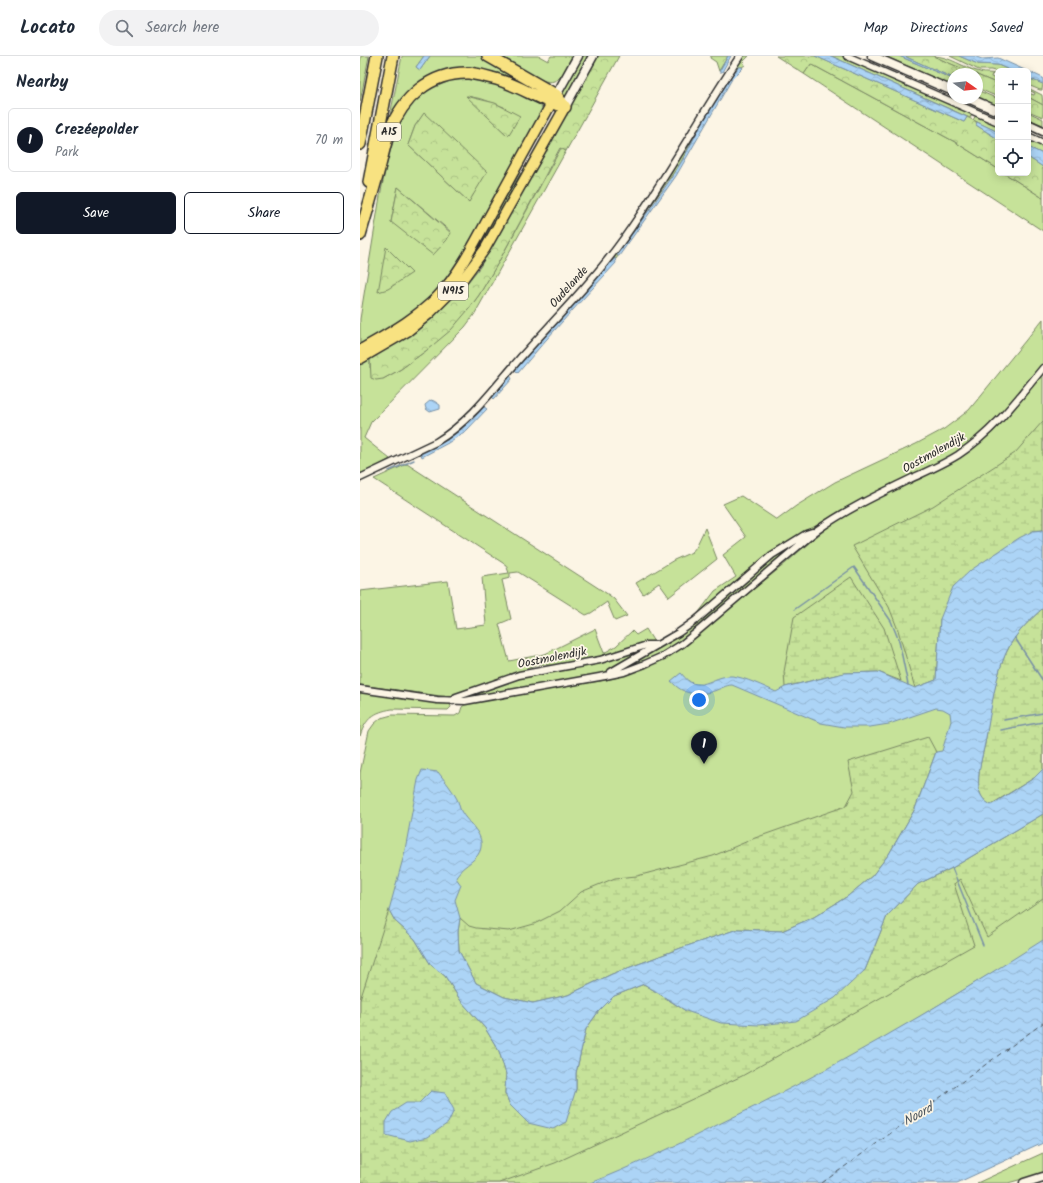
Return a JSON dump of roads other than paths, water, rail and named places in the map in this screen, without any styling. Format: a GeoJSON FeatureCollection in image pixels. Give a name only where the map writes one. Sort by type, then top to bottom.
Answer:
{"type":"FeatureCollection","features":[{"type":"Feature","properties":{"kind":"highway","name":"A15"},"geometry":{"type":"LineString","coordinates":[[360,144],[378,56]]}},
{"type":"Feature","properties":{"kind":"highway","name":"A15"},"geometry":{"type":"LineString","coordinates":[[360,233],[375,145],[393,56]]}},
{"type":"Feature","properties":{"kind":"highway","name":"A15"},"geometry":{"type":"LineString","coordinates":[[488,56],[565,107]]}},
{"type":"Feature","properties":{"kind":"highway","name":"A15"},"geometry":{"type":"LineString","coordinates":[[360,233],[388,134],[405,103],[417,91],[431,82],[442,78],[470,73],[502,80],[554,99]]}},
{"type":"Feature","properties":{"kind":"main road","name":"N915"},"geometry":{"type":"LineString","coordinates":[[360,350],[397,328],[420,312],[451,281],[475,243],[578,56]]}},
{"type":"Feature","properties":{"kind":"main road","name":"N915"},"geometry":{"type":"LineString","coordinates":[[360,359],[408,331],[429,314],[460,283],[485,249],[593,56]]}},
{"type":"Feature","properties":{"kind":"main road"},"geometry":{"type":"LineString","coordinates":[[872,56],[947,88]]}},
{"type":"Feature","properties":{"kind":"main road"},"geometry":{"type":"LineString","coordinates":[[982,104],[995,110]]}},
{"type":"Feature","properties":{"kind":"main road"},"geometry":{"type":"LineString","coordinates":[[1031,125],[1043,130]]}},
{"type":"Feature","properties":{"kind":"main road"},"geometry":{"type":"LineString","coordinates":[[1024,1183],[1043,1177]]}},
{"type":"Feature","properties":{"kind":"street","name":"Oudelande"},"geometry":{"type":"LineString","coordinates":[[360,478],[436,442],[448,435],[474,412],[601,268],[624,238],[678,157],[705,110],[740,56]]}},
{"type":"Feature","properties":{"kind":"street"},"geometry":{"type":"LineString","coordinates":[[847,56],[995,121]]}},
{"type":"Feature","properties":{"kind":"street"},"geometry":{"type":"LineString","coordinates":[[1031,137],[1043,143]]}},
{"type":"Feature","properties":{"kind":"street","name":"Oostmolendijk"},"geometry":{"type":"LineString","coordinates":[[360,688],[453,701],[465,701],[605,676],[645,664],[682,644],[816,531],[859,504],[957,456],[994,427],[1043,368]]}},
{"type":"Feature","properties":{"kind":"street","name":"Oostmolendijk"},"geometry":{"type":"LineString","coordinates":[[605,676],[695,621],[782,548],[806,534],[816,531]]}},
{"type":"Feature","properties":{"kind":"street","name":"Oostmolendijk"},"geometry":{"type":"LineString","coordinates":[[453,701],[456,697],[462,694],[519,675],[600,660],[647,646],[658,645]]}},
{"type":"Feature","properties":{"kind":"water"},"geometry":{"type":"Polygon","coordinates":[[[424,56],[430,56],[420,70],[416,67],[424,56]]]}},
{"type":"Feature","properties":{"kind":"water"},"geometry":{"type":"Polygon","coordinates":[[[728,56],[731,56],[722,72],[719,72],[728,56]]]}},
{"type":"Feature","properties":{"kind":"water"},"geometry":{"type":"Polygon","coordinates":[[[815,56],[831,56],[967,117],[964,122],[815,56]]]}},
{"type":"Feature","properties":{"kind":"water"},"geometry":{"type":"Polygon","coordinates":[[[899,56],[904,56],[947,76],[899,56]]]}},
{"type":"Feature","properties":{"kind":"water"},"geometry":{"type":"Polygon","coordinates":[[[959,56],[974,56],[982,59],[998,58],[1020,68],[1005,68],[998,65],[978,64],[959,56]]]}},
{"type":"Feature","properties":{"kind":"water"},"geometry":{"type":"Polygon","coordinates":[[[739,67],[743,68],[732,79],[676,176],[618,256],[617,254],[669,182],[682,161],[714,100],[739,67]]]}},
{"type":"Feature","properties":{"kind":"water"},"geometry":{"type":"Polygon","coordinates":[[[1031,72],[1043,78],[1043,84],[1031,79],[1031,72]]]}},
{"type":"Feature","properties":{"kind":"water"},"geometry":{"type":"Polygon","coordinates":[[[977,122],[995,131],[995,137],[976,125],[977,122]]]}},
{"type":"Feature","properties":{"kind":"water"},"geometry":{"type":"Polygon","coordinates":[[[1031,148],[1043,154],[1043,167],[1031,159],[1031,148]]]}},
{"type":"Feature","properties":{"kind":"water"},"geometry":{"type":"Polygon","coordinates":[[[615,258],[616,263],[518,373],[515,370],[615,258]]]}},
{"type":"Feature","properties":{"kind":"water"},"geometry":{"type":"Polygon","coordinates":[[[510,375],[512,379],[494,399],[492,397],[510,375]]]}},
{"type":"Feature","properties":{"kind":"water"},"geometry":{"type":"Polygon","coordinates":[[[431,400],[440,405],[440,409],[430,412],[426,409],[425,405],[431,400]]]}},
{"type":"Feature","properties":{"kind":"water"},"geometry":{"type":"Polygon","coordinates":[[[484,407],[487,409],[467,430],[448,443],[422,457],[421,454],[439,445],[455,434],[470,422],[484,407]]]}},
{"type":"Feature","properties":{"kind":"water"},"geometry":{"type":"Polygon","coordinates":[[[1043,530],[1043,608],[1017,635],[1005,655],[994,692],[980,766],[979,783],[982,796],[991,805],[1034,778],[1043,769],[1043,814],[952,868],[918,884],[887,916],[865,970],[835,998],[796,1021],[759,1025],[721,1023],[686,1011],[644,984],[614,996],[598,1012],[586,1029],[576,1073],[576,1089],[566,1122],[553,1129],[528,1123],[510,1105],[505,1093],[506,1074],[499,1051],[485,1028],[461,1001],[445,976],[431,965],[415,939],[395,921],[389,910],[404,855],[418,780],[422,770],[438,772],[458,800],[464,816],[481,839],[480,851],[478,855],[461,870],[456,878],[461,885],[455,900],[460,918],[458,932],[459,951],[476,983],[504,997],[533,1003],[568,995],[612,974],[681,948],[738,929],[782,931],[814,917],[848,896],[872,876],[889,854],[915,809],[936,752],[942,751],[951,721],[950,713],[943,709],[936,708],[889,724],[870,727],[844,727],[821,723],[732,685],[708,693],[696,694],[685,692],[671,681],[681,673],[687,680],[700,684],[718,678],[732,676],[748,680],[776,692],[785,687],[844,673],[878,672],[915,688],[936,680],[940,619],[953,587],[971,570],[1019,538],[1033,531],[1043,530]]]}},
{"type":"Feature","properties":{"kind":"water","name":"Noord"},"geometry":{"type":"Polygon","coordinates":[[[1043,940],[1043,1143],[957,1183],[590,1183],[666,1150],[754,1107],[838,1063],[962,991],[1043,940]]]}},
{"type":"Feature","properties":{"kind":"water"},"geometry":{"type":"Polygon","coordinates":[[[431,1091],[445,1093],[454,1110],[448,1123],[428,1137],[410,1141],[386,1135],[386,1122],[392,1112],[406,1103],[419,1103],[431,1091]]]}},
{"type":"Feature","properties":{"kind":"waterway"},"geometry":{"type":"LineString","coordinates":[[389,471],[414,460]]}},
{"type":"Feature","properties":{"kind":"waterway"},"geometry":{"type":"LineString","coordinates":[[795,609],[854,567],[891,621],[899,641],[908,685]]}},
{"type":"Feature","properties":{"kind":"waterway"},"geometry":{"type":"LineString","coordinates":[[1015,638],[1043,681]]}},
{"type":"Feature","properties":{"kind":"waterway"},"geometry":{"type":"LineString","coordinates":[[1004,720],[1043,713]]}},
{"type":"Feature","properties":{"kind":"waterway"},"geometry":{"type":"LineString","coordinates":[[1001,730],[1043,722]]}},
{"type":"Feature","properties":{"kind":"waterway"},"geometry":{"type":"LineString","coordinates":[[952,868],[983,945]]}},
{"type":"Feature","properties":{"kind":"place","name":"Crezéepolder"},"geometry":{"type":"Point","coordinates":[704,764]}}]}
